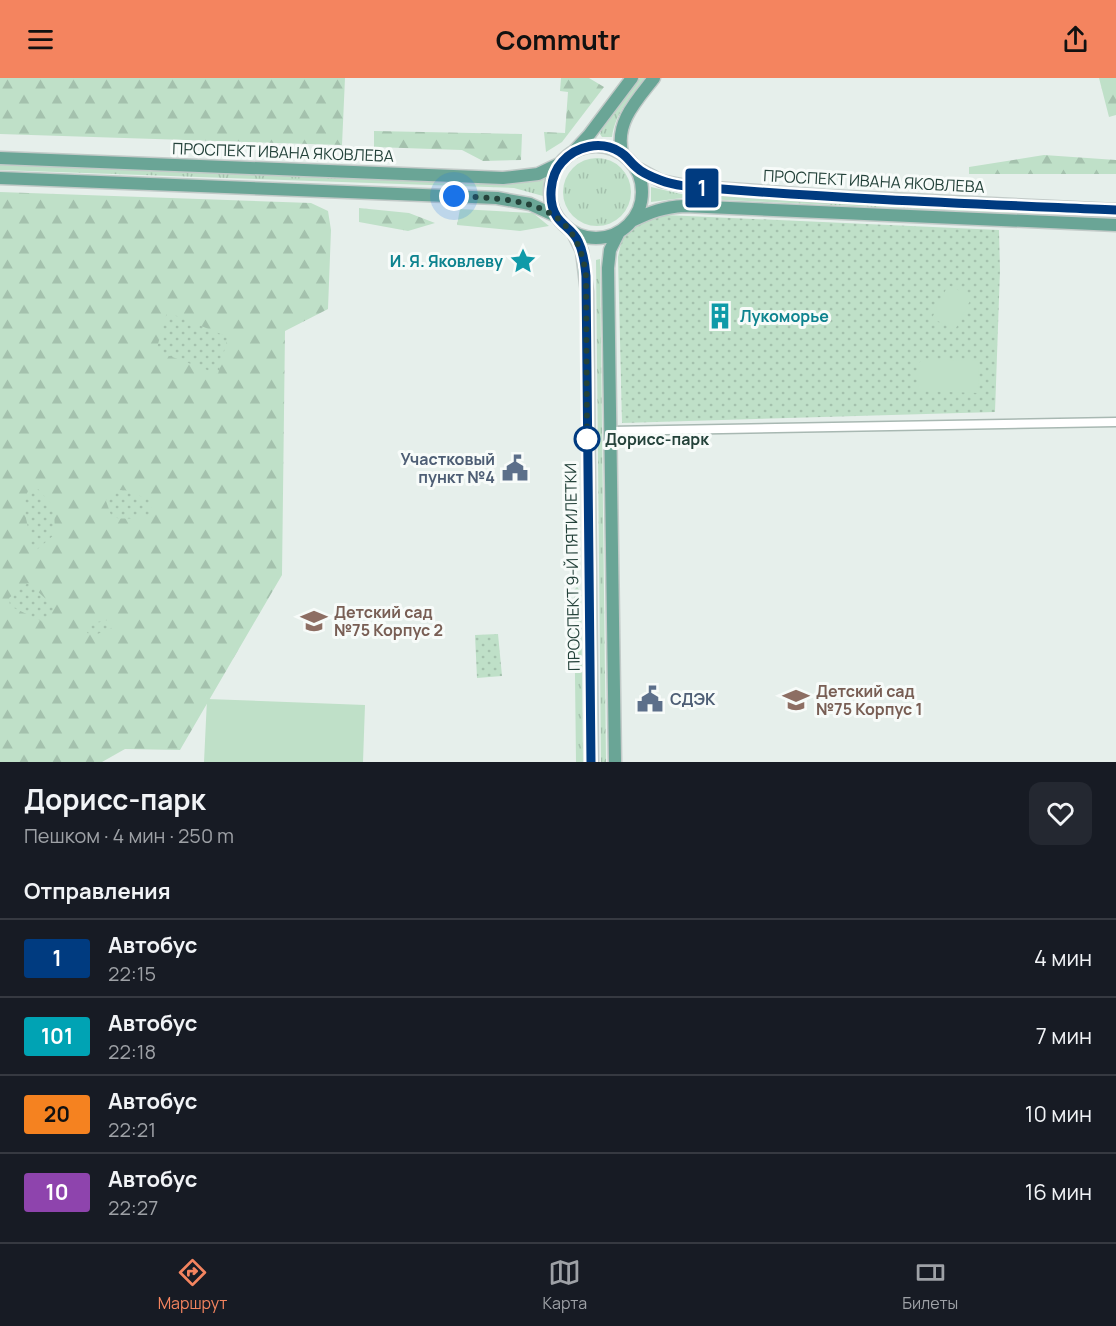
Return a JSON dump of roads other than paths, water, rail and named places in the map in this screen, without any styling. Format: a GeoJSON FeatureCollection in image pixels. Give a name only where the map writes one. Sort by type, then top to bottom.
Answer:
{"type":"FeatureCollection","features":[{"type":"Feature","properties":{"kind":"main road"},"geometry":{"type":"LineString","coordinates":[[556,216],[551,191],[556,172],[561,163],[589,135],[632,78]]}},
{"type":"Feature","properties":{"kind":"main road"},"geometry":{"type":"LineString","coordinates":[[622,152],[620,140],[625,119],[654,78]]}},
{"type":"Feature","properties":{"kind":"main road"},"geometry":{"type":"LineString","coordinates":[[573,153],[584,147],[596,146],[605,146],[622,152],[635,167],[642,189],[641,201],[632,221],[619,232],[611,243],[608,268],[615,762]]}},
{"type":"Feature","properties":{"kind":"main road","name":"ПРОСПЕКТ ИВАНА ЯКОВЛЕВА"},"geometry":{"type":"LineString","coordinates":[[0,158],[503,178],[538,174],[561,163]]}},
{"type":"Feature","properties":{"kind":"main road","name":"ПРОСПЕКТ ИВАНА ЯКОВЛЕВА"},"geometry":{"type":"LineString","coordinates":[[635,167],[661,181],[686,186],[825,196],[1116,210]]}},
{"type":"Feature","properties":{"kind":"main road"},"geometry":{"type":"LineString","coordinates":[[0,178],[497,198],[530,204],[556,216],[572,231],[590,237],[601,238],[619,232]]}},
{"type":"Feature","properties":{"kind":"main road","name":"ПРОСПЕКТ ИВАНА ЯКОВЛЕВА"},"geometry":{"type":"LineString","coordinates":[[632,221],[664,207],[684,206],[1116,225]]}},
{"type":"Feature","properties":{"kind":"main road","name":"ПРОСПЕКТ 9-Й ПЯТИЛЕТКИ"},"geometry":{"type":"LineString","coordinates":[[572,231],[582,251],[586,284],[591,762]]}},
{"type":"Feature","properties":{"kind":"street"},"geometry":{"type":"LineString","coordinates":[[610,431],[1116,422]]}},
{"type":"Feature","properties":{"kind":"place","name":"И. Я. Яковлеву"},"geometry":{"type":"Point","coordinates":[523,261]}},
{"type":"Feature","properties":{"kind":"place","name":"Лукоморье"},"geometry":{"type":"Point","coordinates":[720,316]}},
{"type":"Feature","properties":{"kind":"place","name":"Дорисс-парк"},"geometry":{"type":"Point","coordinates":[587,439]}},
{"type":"Feature","properties":{"kind":"place","name":"Участковый пункт №4"},"geometry":{"type":"Point","coordinates":[515,468]}},
{"type":"Feature","properties":{"kind":"place","name":"Детский сад №75 Корпус 2"},"geometry":{"type":"Point","coordinates":[314,621]}},
{"type":"Feature","properties":{"kind":"place","name":"СДЭК"},"geometry":{"type":"Point","coordinates":[650,699]}},
{"type":"Feature","properties":{"kind":"place","name":"Детский сад №75 Корпус 1"},"geometry":{"type":"Point","coordinates":[796,700]}}]}
